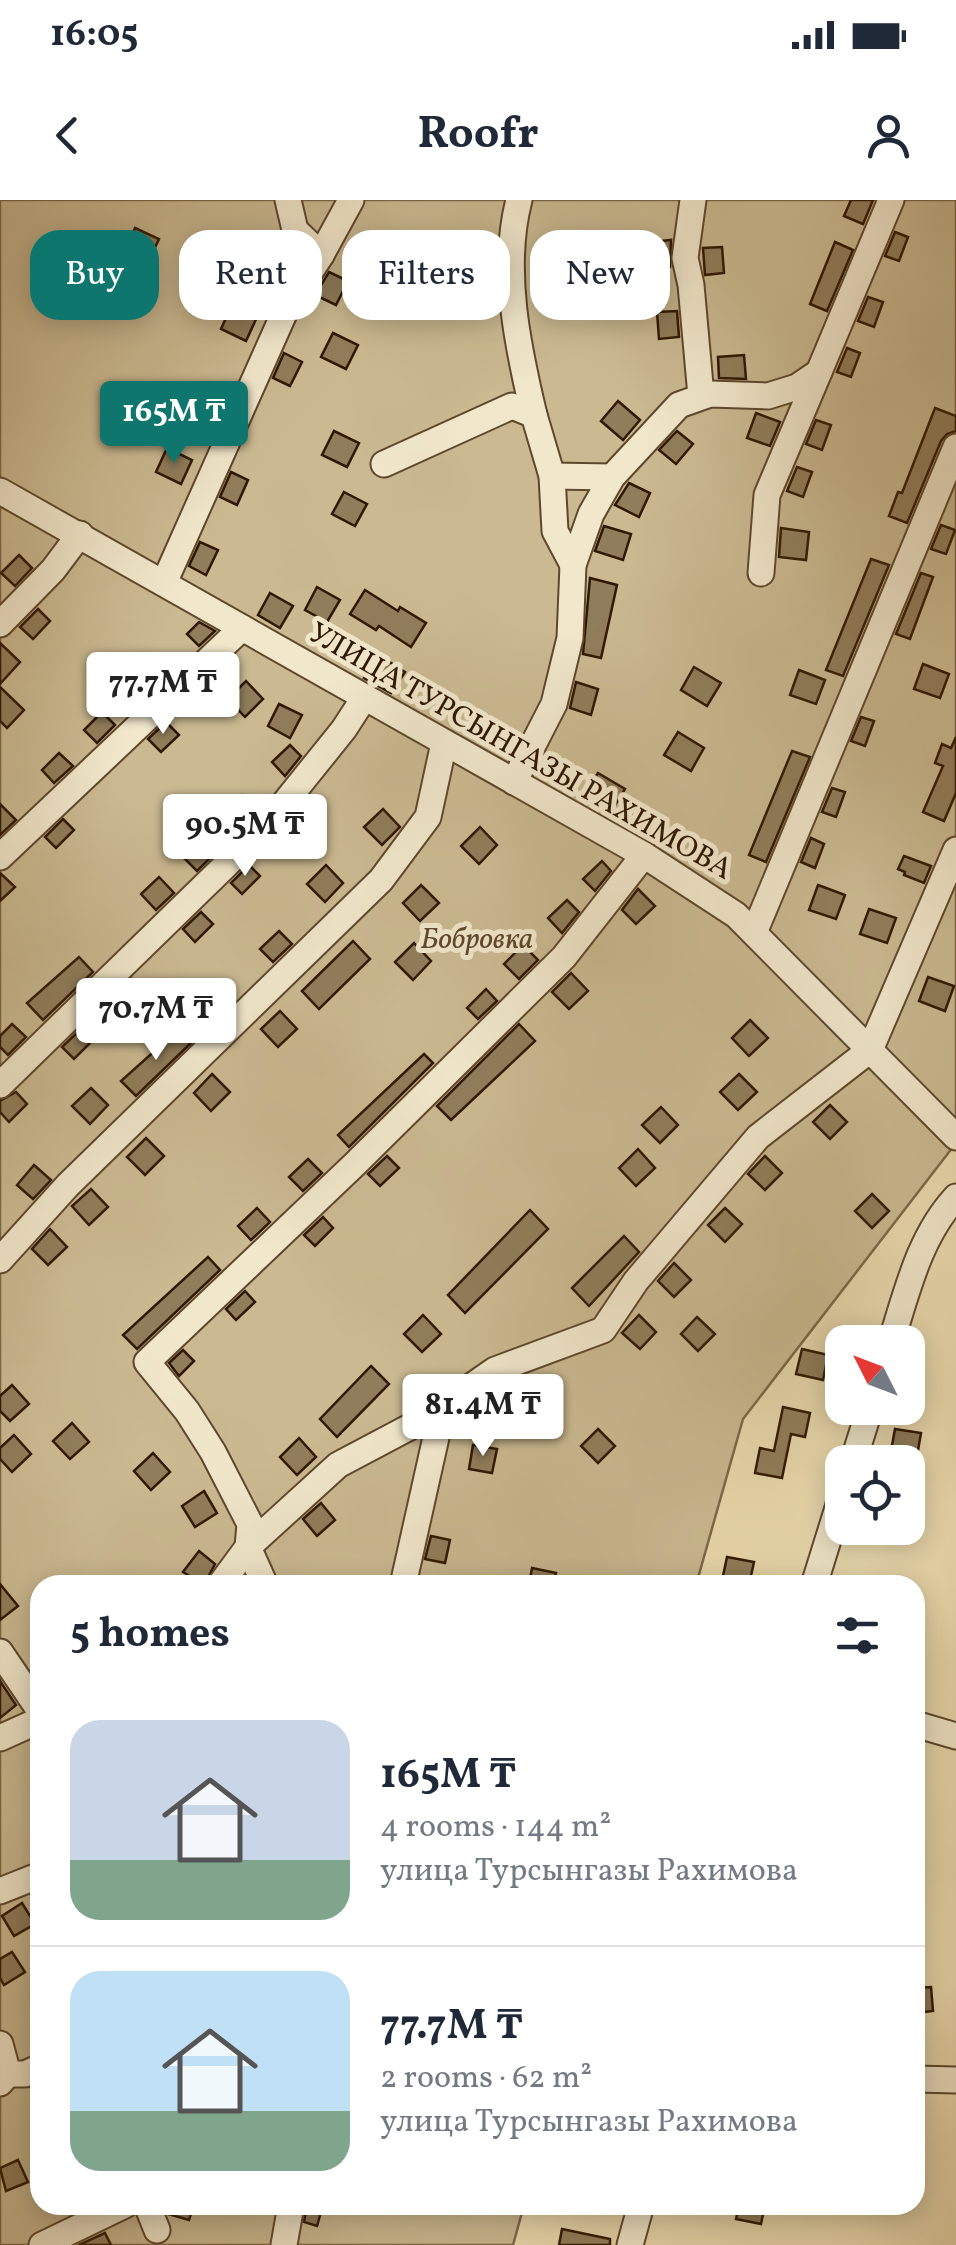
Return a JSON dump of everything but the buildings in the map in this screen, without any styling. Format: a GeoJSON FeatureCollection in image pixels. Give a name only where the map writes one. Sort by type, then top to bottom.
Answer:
{"type":"FeatureCollection","features":[{"type":"Feature","properties":{"kind":"street"},"geometry":{"type":"LineString","coordinates":[[288,200],[295,230]]}},
{"type":"Feature","properties":{"kind":"street"},"geometry":{"type":"LineString","coordinates":[[322,253],[351,200]]}},
{"type":"Feature","properties":{"kind":"street"},"geometry":{"type":"LineString","coordinates":[[518,200],[512,286],[523,369],[552,476],[556,531],[573,565]]}},
{"type":"Feature","properties":{"kind":"street"},"geometry":{"type":"LineString","coordinates":[[693,200],[685,258],[701,396]]}},
{"type":"Feature","properties":{"kind":"street"},"geometry":{"type":"LineString","coordinates":[[762,574],[768,495],[892,200]]}},
{"type":"Feature","properties":{"kind":"street"},"geometry":{"type":"LineString","coordinates":[[164,584],[281,320]]}},
{"type":"Feature","properties":{"kind":"street"},"geometry":{"type":"LineString","coordinates":[[514,782],[554,704],[570,638],[573,565],[591,514],[612,476],[679,405],[710,394],[768,396],[797,387],[820,372]]}},
{"type":"Feature","properties":{"kind":"street"},"geometry":{"type":"LineString","coordinates":[[384,464],[512,406],[534,415]]}},
{"type":"Feature","properties":{"kind":"street"},"geometry":{"type":"LineString","coordinates":[[754,932],[956,447]]}},
{"type":"Feature","properties":{"kind":"street"},"geometry":{"type":"LineString","coordinates":[[552,476],[612,476]]}},
{"type":"Feature","properties":{"kind":"street","name":"УЛИЦА ТУРСЫНГАЗЫ РАХИМОВА"},"geometry":{"type":"LineString","coordinates":[[0,492],[644,854],[736,915],[956,1137]]}},
{"type":"Feature","properties":{"kind":"street"},"geometry":{"type":"LineString","coordinates":[[0,624],[53,570],[80,534]]}},
{"type":"Feature","properties":{"kind":"street"},"geometry":{"type":"LineString","coordinates":[[0,856],[242,628]]}},
{"type":"Feature","properties":{"kind":"street"},"geometry":{"type":"LineString","coordinates":[[0,1085],[266,826],[364,698]]}},
{"type":"Feature","properties":{"kind":"street"},"geometry":{"type":"LineString","coordinates":[[0,1260],[68,1185],[381,880],[428,817],[444,742]]}},
{"type":"Feature","properties":{"kind":"street"},"geometry":{"type":"LineString","coordinates":[[227,1575],[248,1547],[338,1465],[423,1420],[495,1370],[602,1330],[636,1281],[758,1137],[870,1050],[956,850]]}},
{"type":"Feature","properties":{"kind":"street"},"geometry":{"type":"LineString","coordinates":[[261,1575],[248,1547],[250,1524],[213,1452],[187,1411],[147,1362],[564,957],[644,854]]}},
{"type":"Feature","properties":{"kind":"street"},"geometry":{"type":"LineString","coordinates":[[896,1325],[918,1258],[956,1197]]}},
{"type":"Feature","properties":{"kind":"street"},"geometry":{"type":"LineString","coordinates":[[406,1575],[443,1406]]}},
{"type":"Feature","properties":{"kind":"street"},"geometry":{"type":"LineString","coordinates":[[817,1575],[827,1545]]}},
{"type":"Feature","properties":{"kind":"street"},"geometry":{"type":"LineString","coordinates":[[0,1652],[30,1696]]}},
{"type":"Feature","properties":{"kind":"street"},"geometry":{"type":"LineString","coordinates":[[0,1738],[30,1724]]}},
{"type":"Feature","properties":{"kind":"street"},"geometry":{"type":"LineString","coordinates":[[925,1727],[956,1736]]}},
{"type":"Feature","properties":{"kind":"street"},"geometry":{"type":"LineString","coordinates":[[0,1890],[30,1879]]}},
{"type":"Feature","properties":{"kind":"street"},"geometry":{"type":"LineString","coordinates":[[0,2044],[4,2079],[30,2071]]}},
{"type":"Feature","properties":{"kind":"street"},"geometry":{"type":"LineString","coordinates":[[925,2080],[956,2080]]}},
{"type":"Feature","properties":{"kind":"street"},"geometry":{"type":"LineString","coordinates":[[42,2245],[104,2215]]}},
{"type":"Feature","properties":{"kind":"street"},"geometry":{"type":"LineString","coordinates":[[150,2215],[157,2230]]}},
{"type":"Feature","properties":{"kind":"street"},"geometry":{"type":"LineString","coordinates":[[284,2245],[289,2215]]}},
{"type":"Feature","properties":{"kind":"street"},"geometry":{"type":"LineString","coordinates":[[630,2245],[638,2215]]}},
{"type":"Feature","properties":{"kind":"green space","name":"Бобровка"},"geometry":{"type":"Polygon","coordinates":[[[0,200],[956,200],[956,1143],[743,1419],[699,1575],[30,1575],[30,2215],[521,2215],[513,2245],[0,2245],[0,200]]]}}]}
